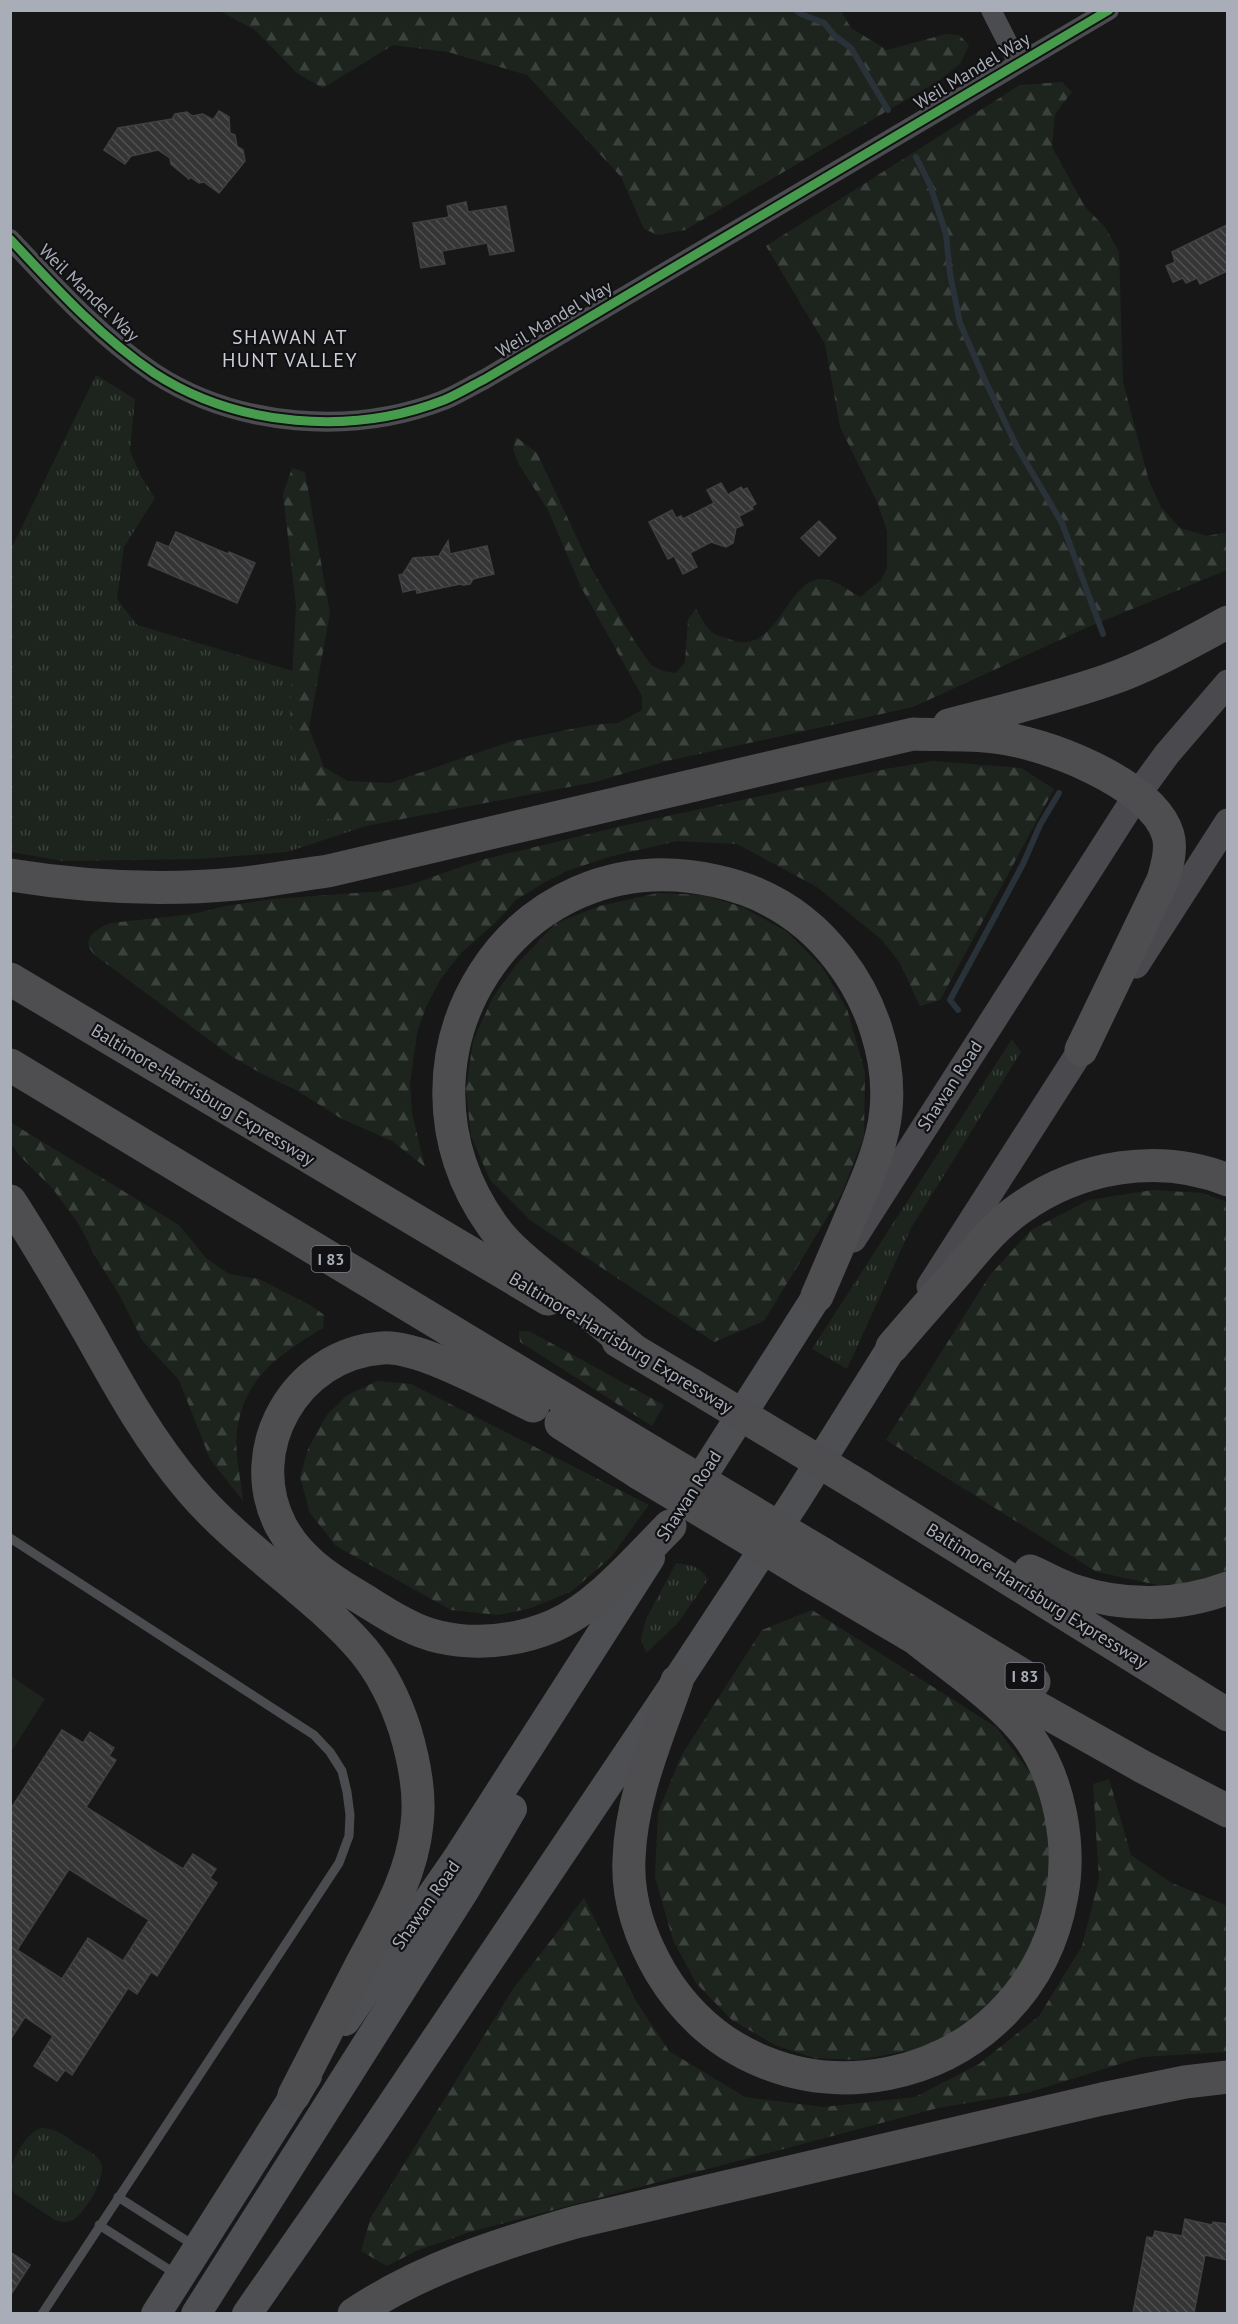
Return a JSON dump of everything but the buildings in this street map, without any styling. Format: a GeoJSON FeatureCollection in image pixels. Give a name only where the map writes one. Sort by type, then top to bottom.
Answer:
{"type":"FeatureCollection","features":[{"type":"Feature","properties":{"kind":"highway"},"geometry":{"type":"LineString","coordinates":[[10,875],[95,886],[161,888],[237,884],[328,871],[1009,710],[1109,680],[1160,657],[1227,622]]}},
{"type":"Feature","properties":{"kind":"highway"},"geometry":{"type":"LineString","coordinates":[[913,734],[995,737],[1026,743],[1072,758],[1121,783],[1137,795],[1162,823],[1168,835],[1169,855],[1163,880],[1081,1050]]}},
{"type":"Feature","properties":{"kind":"highway"},"geometry":{"type":"LineString","coordinates":[[636,1352],[511,1248],[493,1226],[477,1202],[463,1172],[453,1136],[448,1100],[455,1038],[475,987],[491,961],[510,940],[551,907],[578,892],[607,882],[664,874],[698,876],[760,894],[784,907],[810,927],[849,971],[864,997],[882,1053],[886,1084],[886,1111],[879,1144],[867,1179],[817,1296]]}},
{"type":"Feature","properties":{"kind":"highway","name":"Baltimore-Harrisburg Expressway"},"geometry":{"type":"LineString","coordinates":[[10,979],[189,1088],[693,1385],[1227,1715]]}},
{"type":"Feature","properties":{"kind":"highway","name":"I 83"},"geometry":{"type":"LineString","coordinates":[[10,1065],[646,1463],[816,1565],[1227,1799]]}},
{"type":"Feature","properties":{"kind":"highway"},"geometry":{"type":"LineString","coordinates":[[10,1089],[533,1406]]}},
{"type":"Feature","properties":{"kind":"highway"},"geometry":{"type":"LineString","coordinates":[[892,1347],[991,1233],[1019,1209],[1066,1182],[1091,1173],[1119,1167],[1151,1165],[1181,1167],[1227,1180]]}},
{"type":"Feature","properties":{"kind":"highway"},"geometry":{"type":"LineString","coordinates":[[10,1201],[44,1254],[138,1419],[166,1460],[226,1528],[338,1624],[364,1652],[385,1684],[401,1717],[412,1754],[417,1788],[417,1824],[409,1863],[396,1901],[294,2095]]}},
{"type":"Feature","properties":{"kind":"highway"},"geometry":{"type":"LineString","coordinates":[[646,1463],[439,1362],[409,1351],[382,1348],[356,1353],[332,1362],[308,1379],[289,1400],[278,1420],[270,1449],[268,1477],[271,1502],[281,1526],[301,1554],[325,1576],[408,1626],[455,1640],[482,1641],[530,1634],[555,1625],[579,1611],[598,1596],[670,1526]]}},
{"type":"Feature","properties":{"kind":"highway"},"geometry":{"type":"LineString","coordinates":[[897,1509],[1069,1589],[1090,1596],[1116,1601],[1176,1602],[1212,1594],[1227,1588]]}},
{"type":"Feature","properties":{"kind":"highway"},"geometry":{"type":"LineString","coordinates":[[677,1681],[639,1791],[630,1833],[628,1862],[631,1894],[648,1952],[683,2004],[702,2024],[726,2043],[754,2058],[783,2069],[841,2078],[871,2077],[900,2072],[927,2063],[984,2031],[1023,1990],[1038,1967],[1058,1917],[1066,1858],[1057,1800],[1046,1767],[1030,1740],[1005,1710],[919,1641],[816,1565]]}},
{"type":"Feature","properties":{"kind":"highway"},"geometry":{"type":"LineString","coordinates":[[919,1641],[1143,1767],[1227,1811]]}},
{"type":"Feature","properties":{"kind":"highway"},"geometry":{"type":"LineString","coordinates":[[354,2313],[411,2282],[463,2259],[513,2240],[576,2222],[1102,2099],[1185,2082],[1227,2077]]}},
{"type":"Feature","properties":{"kind":"main road","name":"Shawan Road"},"geometry":{"type":"LineString","coordinates":[[156,2313],[294,2095],[457,1859],[1137,795],[1167,754],[1227,683]]}},
{"type":"Feature","properties":{"kind":"main road"},"geometry":{"type":"LineString","coordinates":[[247,2313],[368,2140],[796,1500],[1227,822]]}},
{"type":"Feature","properties":{"kind":"main road"},"geometry":{"type":"LineString","coordinates":[[196,2313],[464,1891],[511,1811],[602,1633]]}},
{"type":"Feature","properties":{"kind":"street"},"geometry":{"type":"LineString","coordinates":[[991,10],[1018,63]]}},
{"type":"Feature","properties":{"kind":"street","name":"Weil Mandel Way"},"geometry":{"type":"LineString","coordinates":[[10,239],[101,333],[155,373],[182,389],[214,403],[259,415],[305,421],[356,420],[401,412],[444,400],[485,379],[1109,10]]}},
{"type":"Feature","properties":{"kind":"lane"},"geometry":{"type":"LineString","coordinates":[[10,1538],[314,1736],[330,1752],[342,1771],[350,1815],[349,1836],[339,1863],[42,2313]]}},
{"type":"Feature","properties":{"kind":"lane"},"geometry":{"type":"LineString","coordinates":[[117,2197],[198,2247]]}},
{"type":"Feature","properties":{"kind":"lane"},"geometry":{"type":"LineString","coordinates":[[99,2225],[180,2276]]}},
{"type":"Feature","properties":{"kind":"green space"},"geometry":{"type":"Polygon","coordinates":[[[220,11],[841,11],[851,28],[887,50],[946,34],[959,35],[969,45],[960,64],[938,81],[685,230],[658,235],[644,229],[621,177],[527,75],[448,52],[393,45],[323,88],[298,74],[255,30],[220,11]]]}},
{"type":"Feature","properties":{"kind":"green space"},"geometry":{"type":"Polygon","coordinates":[[[1062,82],[1072,92],[1055,114],[1052,147],[1085,207],[1105,227],[1119,252],[1123,382],[1149,481],[1161,507],[1180,528],[1207,536],[1227,532],[1227,570],[1086,628],[913,707],[667,761],[595,782],[366,826],[309,815],[302,802],[290,718],[296,606],[283,494],[292,468],[305,472],[330,613],[309,728],[324,767],[348,781],[390,783],[509,742],[591,725],[618,723],[642,710],[642,696],[581,587],[548,510],[518,463],[513,449],[516,437],[537,453],[591,568],[651,665],[663,671],[676,673],[685,662],[688,619],[696,609],[707,627],[714,633],[745,642],[759,638],[770,628],[799,590],[810,582],[822,579],[833,581],[860,597],[881,580],[887,568],[887,531],[878,504],[840,427],[825,344],[766,246],[1020,85],[1062,82]]]}},
{"type":"Feature","properties":{"kind":"green space"},"geometry":{"type":"Polygon","coordinates":[[[96,375],[135,399],[130,451],[141,476],[155,498],[124,547],[117,599],[137,625],[293,671],[290,718],[309,815],[366,826],[287,852],[199,859],[63,861],[11,852],[10,546],[13,545],[96,375]]]}},
{"type":"Feature","properties":{"kind":"green space"},"geometry":{"type":"Polygon","coordinates":[[[933,761],[1021,768],[1054,789],[940,1000],[920,1006],[900,963],[882,940],[817,887],[737,844],[677,841],[609,857],[567,871],[516,900],[497,921],[461,953],[440,980],[426,1007],[417,1033],[410,1084],[412,1113],[425,1167],[392,1141],[342,1119],[296,1090],[231,1056],[96,956],[88,945],[94,932],[111,923],[193,914],[273,899],[383,891],[412,884],[481,860],[626,825],[933,761]]]}},
{"type":"Feature","properties":{"kind":"green space"},"geometry":{"type":"Polygon","coordinates":[[[658,893],[703,895],[742,907],[786,931],[822,967],[847,1009],[865,1072],[864,1136],[842,1193],[764,1321],[714,1342],[531,1221],[490,1180],[471,1136],[466,1090],[473,1041],[493,997],[516,965],[556,923],[600,906],[658,893]]]}},
{"type":"Feature","properties":{"kind":"green space"},"geometry":{"type":"Polygon","coordinates":[[[1012,1039],[1021,1052],[911,1228],[847,1369],[812,1349],[1012,1039]]]}},
{"type":"Feature","properties":{"kind":"green space"},"geometry":{"type":"Polygon","coordinates":[[[10,1122],[179,1225],[206,1258],[229,1274],[259,1279],[312,1306],[324,1315],[323,1328],[279,1358],[256,1381],[247,1395],[236,1439],[243,1501],[210,1459],[179,1380],[142,1340],[80,1226],[53,1189],[19,1155],[11,1143],[10,1122]]]}},
{"type":"Feature","properties":{"kind":"green space"},"geometry":{"type":"Polygon","coordinates":[[[1153,1190],[1202,1193],[1227,1202],[1227,1574],[1206,1582],[1158,1585],[1097,1572],[886,1440],[990,1275],[1031,1230],[1089,1200],[1153,1190]]]}},
{"type":"Feature","properties":{"kind":"green space"},"geometry":{"type":"Polygon","coordinates":[[[519,1331],[529,1331],[664,1405],[652,1426],[520,1342],[519,1331]]]}},
{"type":"Feature","properties":{"kind":"green space"},"geometry":{"type":"Polygon","coordinates":[[[377,1381],[411,1384],[649,1505],[610,1558],[572,1591],[531,1608],[499,1615],[451,1610],[336,1546],[310,1513],[300,1477],[308,1449],[326,1416],[346,1396],[377,1381]]]}},
{"type":"Feature","properties":{"kind":"green space"},"geometry":{"type":"Polygon","coordinates":[[[676,1563],[698,1569],[708,1580],[677,1624],[646,1653],[641,1639],[646,1619],[676,1563]]]}},
{"type":"Feature","properties":{"kind":"green space"},"geometry":{"type":"Polygon","coordinates":[[[812,1610],[996,1727],[1033,1777],[1051,1821],[1055,1867],[1026,1960],[1003,1992],[961,2032],[917,2049],[859,2060],[814,2058],[775,2045],[732,2020],[696,1983],[673,1940],[655,1877],[658,1813],[681,1756],[762,1630],[812,1610]]]}},
{"type":"Feature","properties":{"kind":"green space"},"geometry":{"type":"Polygon","coordinates":[[[11,1676],[45,1699],[11,1752],[11,1676]]]}},
{"type":"Feature","properties":{"kind":"green space"},"geometry":{"type":"Polygon","coordinates":[[[1109,1779],[1131,1855],[1170,1882],[1227,1906],[1227,2052],[1142,2057],[1027,2093],[938,2108],[470,2232],[416,2251],[387,2266],[361,2251],[371,2217],[513,1989],[584,1898],[636,2001],[669,2051],[745,2097],[823,2107],[915,2097],[979,2064],[1039,2016],[1082,1946],[1099,1879],[1093,1784],[1109,1779]]]}},
{"type":"Feature","properties":{"kind":"green space"},"geometry":{"type":"Polygon","coordinates":[[[41,2128],[51,2129],[63,2135],[93,2154],[101,2163],[101,2177],[94,2194],[78,2216],[71,2221],[55,2220],[14,2193],[11,2185],[10,2176],[16,2156],[27,2139],[41,2128]]]}},
{"type":"Feature","properties":{"kind":"waterway"},"geometry":{"type":"LineString","coordinates":[[796,10],[824,23],[835,36],[851,48],[888,110]]}},
{"type":"Feature","properties":{"kind":"waterway"},"geometry":{"type":"LineString","coordinates":[[916,157],[930,185],[946,234],[950,274],[960,323],[1017,447],[1062,523],[1103,634]]}},
{"type":"Feature","properties":{"kind":"waterway"},"geometry":{"type":"LineString","coordinates":[[958,1010],[950,1000],[1023,864],[1040,825],[1059,793]]}},
{"type":"Feature","properties":{"kind":"cycle path"},"geometry":{"type":"LineString","coordinates":[[10,239],[96,327],[134,359],[187,391],[221,405],[258,415],[334,422],[372,419],[444,400],[485,379],[1109,10]]}},
{"type":"Feature","properties":{"kind":"district","name":"SHAWAN AT HUNT VALLEY"},"geometry":{"type":"Point","coordinates":[290,348]}}]}
